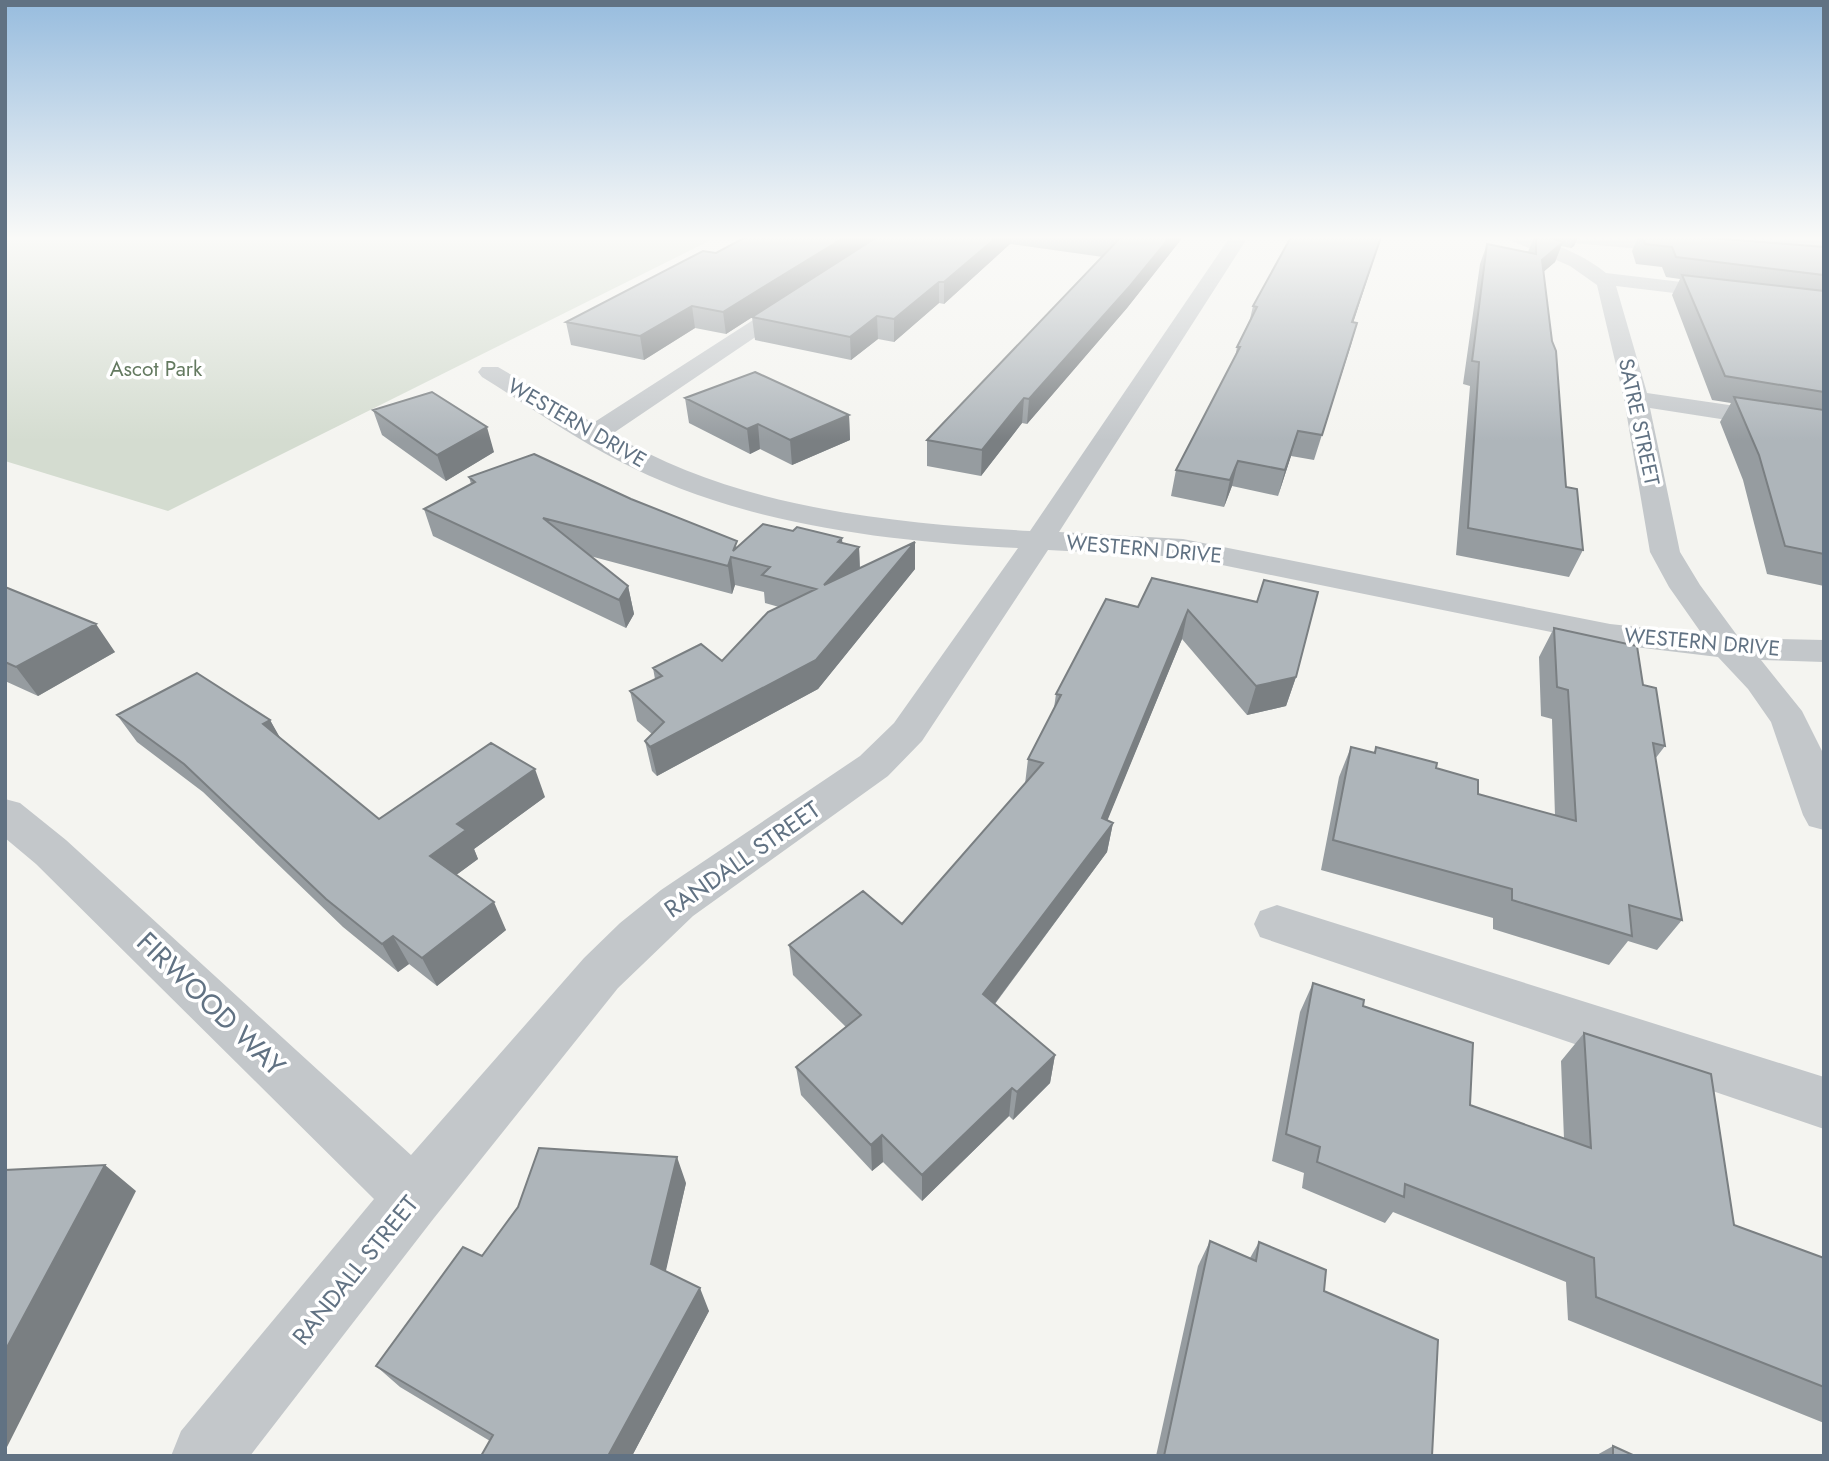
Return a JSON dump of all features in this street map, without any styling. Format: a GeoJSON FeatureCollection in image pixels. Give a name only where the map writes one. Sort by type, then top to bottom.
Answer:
{"type":"FeatureCollection","features":[{"type":"Feature","properties":{"kind":"street"},"geometry":{"type":"LineString","coordinates":[[593,435],[790,305]]}},
{"type":"Feature","properties":{"kind":"street","name":"RANDALL STREET"},"geometry":{"type":"LineString","coordinates":[[206,1456],[413,1197],[601,973],[677,903],[853,782],[893,749],[908,732],[1194,305]]}},
{"type":"Feature","properties":{"kind":"street","name":"SATRE STREET"},"geometry":{"type":"LineString","coordinates":[[1613,305],[1636,399],[1665,552],[1685,587],[1729,648],[1761,681],[1788,720],[1807,762],[1824,815]]}},
{"type":"Feature","properties":{"kind":"street","name":"WESTERN DRIVE"},"geometry":{"type":"LineString","coordinates":[[490,372],[626,454],[679,478],[783,510],[895,528],[1183,548],[1611,634],[1729,648],[1824,651]]}},
{"type":"Feature","properties":{"kind":"street"},"geometry":{"type":"LineString","coordinates":[[1636,399],[1824,427]]}},
{"type":"Feature","properties":{"kind":"street","name":"FIRWOOD WAY"},"geometry":{"type":"LineString","coordinates":[[5,814],[61,862],[413,1197]]}},
{"type":"Feature","properties":{"kind":"street"},"geometry":{"type":"LineString","coordinates":[[1277,925],[1824,1103]]}},
{"type":"Feature","properties":{"kind":"green space","name":"Ascot Park"},"geometry":{"type":"Polygon","coordinates":[[[5,305],[580,305],[168,511],[5,461],[5,305]]]}},
{"type":"Feature","properties":{"kind":"building"},"geometry":{"type":"Polygon","coordinates":[[[598,305],[734,305],[723,312],[692,306],[640,336],[566,322],[598,305]]]}},
{"type":"Feature","properties":{"kind":"building"},"geometry":{"type":"Polygon","coordinates":[[[770,305],[911,305],[894,319],[877,316],[850,337],[752,317],[770,305]]]}},
{"type":"Feature","properties":{"kind":"building"},"geometry":{"type":"Polygon","coordinates":[[[1056,305],[1113,305],[1029,399],[1024,398],[982,450],[927,440],[1056,305]]]}},
{"type":"Feature","properties":{"kind":"building"},"geometry":{"type":"Polygon","coordinates":[[[1358,305],[1352,322],[1357,323],[1322,435],[1298,431],[1285,470],[1238,461],[1230,480],[1176,470],[1240,347],[1237,347],[1257,307],[1253,306],[1358,305]]]}},
{"type":"Feature","properties":{"kind":"building"},"geometry":{"type":"Polygon","coordinates":[[[1479,305],[1548,305],[1552,341],[1556,351],[1566,487],[1577,489],[1583,550],[1468,528],[1479,362],[1472,361],[1479,305]]]}},
{"type":"Feature","properties":{"kind":"building"},"geometry":{"type":"Polygon","coordinates":[[[1695,305],[1824,305],[1824,392],[1725,376],[1695,305]]]}},
{"type":"Feature","properties":{"kind":"building"},"geometry":{"type":"Polygon","coordinates":[[[755,372],[849,415],[790,440],[758,424],[747,429],[685,398],[755,372]]]}},
{"type":"Feature","properties":{"kind":"building"},"geometry":{"type":"Polygon","coordinates":[[[432,392],[487,427],[437,455],[373,410],[432,392]]]}},
{"type":"Feature","properties":{"kind":"building"},"geometry":{"type":"Polygon","coordinates":[[[1734,397],[1824,410],[1824,554],[1785,546],[1759,455],[1734,397]]]}},
{"type":"Feature","properties":{"kind":"building"},"geometry":{"type":"Polygon","coordinates":[[[534,454],[631,499],[737,541],[733,551],[763,524],[793,531],[797,527],[842,538],[838,542],[859,547],[824,585],[915,542],[816,660],[650,747],[645,741],[664,722],[630,691],[662,676],[653,668],[701,644],[722,661],[768,612],[816,589],[762,575],[770,567],[731,557],[728,566],[543,518],[628,586],[619,600],[424,509],[475,482],[469,477],[534,454]]]}},
{"type":"Feature","properties":{"kind":"building"},"geometry":{"type":"Polygon","coordinates":[[[1152,578],[1257,602],[1264,580],[1318,592],[1296,677],[1256,686],[1188,610],[1102,818],[1113,823],[983,994],[1055,1055],[1017,1092],[1012,1088],[922,1175],[882,1135],[871,1145],[796,1067],[861,1015],[789,945],[863,891],[902,924],[1043,763],[1028,759],[1061,695],[1056,694],[1106,599],[1138,607],[1152,578]]]}},
{"type":"Feature","properties":{"kind":"building"},"geometry":{"type":"Polygon","coordinates":[[[5,587],[96,624],[16,667],[5,662],[5,587]]]}},
{"type":"Feature","properties":{"kind":"building"},"geometry":{"type":"Polygon","coordinates":[[[1554,628],[1637,646],[1643,685],[1656,688],[1665,746],[1653,743],[1682,920],[1629,905],[1632,936],[1512,900],[1512,889],[1333,840],[1351,747],[1375,753],[1376,747],[1437,763],[1436,768],[1478,780],[1478,794],[1576,821],[1568,690],[1557,687],[1554,628]]]}},
{"type":"Feature","properties":{"kind":"building"},"geometry":{"type":"Polygon","coordinates":[[[197,673],[270,720],[263,724],[379,819],[491,743],[535,769],[457,824],[466,830],[430,856],[494,902],[422,958],[393,936],[382,944],[326,899],[184,764],[117,715],[197,673]]]}},
{"type":"Feature","properties":{"kind":"building"},"geometry":{"type":"Polygon","coordinates":[[[1313,983],[1364,1000],[1363,1006],[1473,1043],[1470,1105],[1591,1148],[1584,1033],[1711,1074],[1734,1225],[1824,1258],[1824,1387],[1596,1297],[1594,1258],[1405,1184],[1404,1197],[1317,1162],[1320,1147],[1286,1134],[1313,983]]]}},
{"type":"Feature","properties":{"kind":"building"},"geometry":{"type":"Polygon","coordinates":[[[539,1148],[677,1157],[651,1264],[700,1288],[608,1456],[481,1456],[493,1435],[376,1366],[463,1247],[482,1256],[518,1207],[539,1148]]]}},
{"type":"Feature","properties":{"kind":"building"},"geometry":{"type":"Polygon","coordinates":[[[105,1165],[5,1351],[5,1170],[105,1165]]]}},
{"type":"Feature","properties":{"kind":"building"},"geometry":{"type":"Polygon","coordinates":[[[1210,1241],[1256,1261],[1259,1242],[1326,1270],[1324,1291],[1438,1340],[1432,1456],[1164,1456],[1210,1241]]]}},
{"type":"Feature","properties":{"kind":"building"},"geometry":{"type":"Polygon","coordinates":[[[1613,1446],[1635,1456],[1613,1456],[1613,1446]]]}}]}
